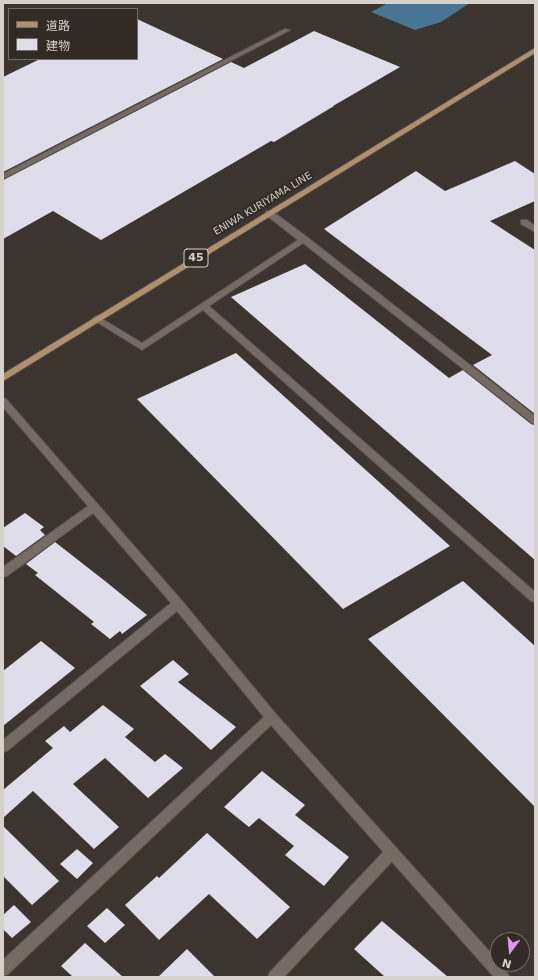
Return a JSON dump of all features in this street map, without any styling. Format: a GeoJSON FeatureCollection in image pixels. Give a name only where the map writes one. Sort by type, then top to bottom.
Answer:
{"type":"FeatureCollection","features":[{"type":"Feature","properties":{"kind":"main road","name":"ENIWA KURIYAMA LINE"},"geometry":{"type":"LineString","coordinates":[[3,378],[96,319],[535,50]]}},
{"type":"Feature","properties":{"kind":"street"},"geometry":{"type":"LineString","coordinates":[[3,176],[287,30]]}},
{"type":"Feature","properties":{"kind":"street"},"geometry":{"type":"LineString","coordinates":[[269,213],[535,421]]}},
{"type":"Feature","properties":{"kind":"street"},"geometry":{"type":"LineString","coordinates":[[535,219],[524,222],[535,230]]}},
{"type":"Feature","properties":{"kind":"street"},"geometry":{"type":"LineString","coordinates":[[96,319],[142,347],[304,239]]}},
{"type":"Feature","properties":{"kind":"street"},"geometry":{"type":"LineString","coordinates":[[204,306],[535,598]]}},
{"type":"Feature","properties":{"kind":"street"},"geometry":{"type":"LineString","coordinates":[[3,401],[178,604],[272,717],[503,977]]}},
{"type":"Feature","properties":{"kind":"street"},"geometry":{"type":"LineString","coordinates":[[3,573],[94,507]]}},
{"type":"Feature","properties":{"kind":"street"},"geometry":{"type":"LineString","coordinates":[[3,747],[178,604]]}},
{"type":"Feature","properties":{"kind":"street"},"geometry":{"type":"LineString","coordinates":[[3,969],[272,717]]}},
{"type":"Feature","properties":{"kind":"street"},"geometry":{"type":"LineString","coordinates":[[275,977],[392,852]]}},
{"type":"Feature","properties":{"kind":"water"},"geometry":{"type":"Polygon","coordinates":[[[388,3],[470,3],[441,22],[415,30],[371,12],[388,3]]]}},
{"type":"Feature","properties":{"kind":"building"},"geometry":{"type":"Polygon","coordinates":[[[138,19],[223,59],[3,172],[3,77],[38,60],[138,60],[138,19]]]}},
{"type":"Feature","properties":{"kind":"building"},"geometry":{"type":"Polygon","coordinates":[[[314,31],[400,67],[274,142],[271,141],[101,240],[53,211],[3,239],[3,180],[231,62],[244,68],[314,31]]]}},
{"type":"Feature","properties":{"kind":"building"},"geometry":{"type":"Polygon","coordinates":[[[515,161],[535,174],[535,201],[490,221],[535,250],[535,414],[473,365],[492,355],[324,229],[416,171],[445,191],[515,161]]]}},
{"type":"Feature","properties":{"kind":"building"},"geometry":{"type":"Polygon","coordinates":[[[305,264],[449,378],[463,370],[531,424],[535,425],[535,560],[231,297],[305,264]]]}},
{"type":"Feature","properties":{"kind":"building"},"geometry":{"type":"Polygon","coordinates":[[[236,353],[450,546],[343,609],[137,399],[236,353]]]}},
{"type":"Feature","properties":{"kind":"building"},"geometry":{"type":"Polygon","coordinates":[[[25,513],[44,527],[40,530],[45,535],[16,556],[3,546],[3,528],[25,513]]]}},
{"type":"Feature","properties":{"kind":"building"},"geometry":{"type":"Polygon","coordinates":[[[55,542],[147,615],[122,634],[120,631],[110,639],[91,624],[94,622],[35,575],[38,573],[26,564],[55,542]]]}},
{"type":"Feature","properties":{"kind":"building"},"geometry":{"type":"Polygon","coordinates":[[[463,581],[535,646],[535,807],[368,639],[463,581]]]}},
{"type":"Feature","properties":{"kind":"building"},"geometry":{"type":"Polygon","coordinates":[[[41,641],[75,668],[3,726],[3,671],[41,641]]]}},
{"type":"Feature","properties":{"kind":"building"},"geometry":{"type":"Polygon","coordinates":[[[173,660],[189,674],[178,682],[236,727],[211,750],[140,686],[173,660]]]}},
{"type":"Feature","properties":{"kind":"building"},"geometry":{"type":"Polygon","coordinates":[[[103,705],[134,729],[125,737],[155,762],[165,754],[183,768],[148,798],[105,758],[73,784],[119,827],[94,849],[33,791],[3,818],[3,790],[53,748],[45,741],[64,726],[70,732],[103,705]]]}},
{"type":"Feature","properties":{"kind":"building"},"geometry":{"type":"Polygon","coordinates":[[[262,771],[305,805],[295,815],[349,857],[324,886],[285,855],[294,846],[259,818],[249,827],[224,807],[262,771]]]}},
{"type":"Feature","properties":{"kind":"building"},"geometry":{"type":"Polygon","coordinates":[[[3,826],[59,881],[32,905],[3,876],[3,826]]]}},
{"type":"Feature","properties":{"kind":"building"},"geometry":{"type":"Polygon","coordinates":[[[207,833],[290,907],[257,939],[209,894],[159,940],[125,905],[157,876],[159,878],[207,833]]]}},
{"type":"Feature","properties":{"kind":"building"},"geometry":{"type":"Polygon","coordinates":[[[77,849],[93,863],[77,879],[60,864],[77,849]]]}},
{"type":"Feature","properties":{"kind":"building"},"geometry":{"type":"Polygon","coordinates":[[[14,905],[31,922],[12,938],[3,929],[3,915],[14,905]]]}},
{"type":"Feature","properties":{"kind":"building"},"geometry":{"type":"Polygon","coordinates":[[[107,908],[125,925],[105,943],[87,926],[107,908]]]}},
{"type":"Feature","properties":{"kind":"building"},"geometry":{"type":"Polygon","coordinates":[[[382,921],[448,977],[385,977],[354,949],[382,921]]]}},
{"type":"Feature","properties":{"kind":"building"},"geometry":{"type":"Polygon","coordinates":[[[85,943],[123,977],[73,977],[61,966],[85,943]]]}},
{"type":"Feature","properties":{"kind":"building"},"geometry":{"type":"Polygon","coordinates":[[[187,949],[215,977],[158,977],[187,949]]]}}]}
